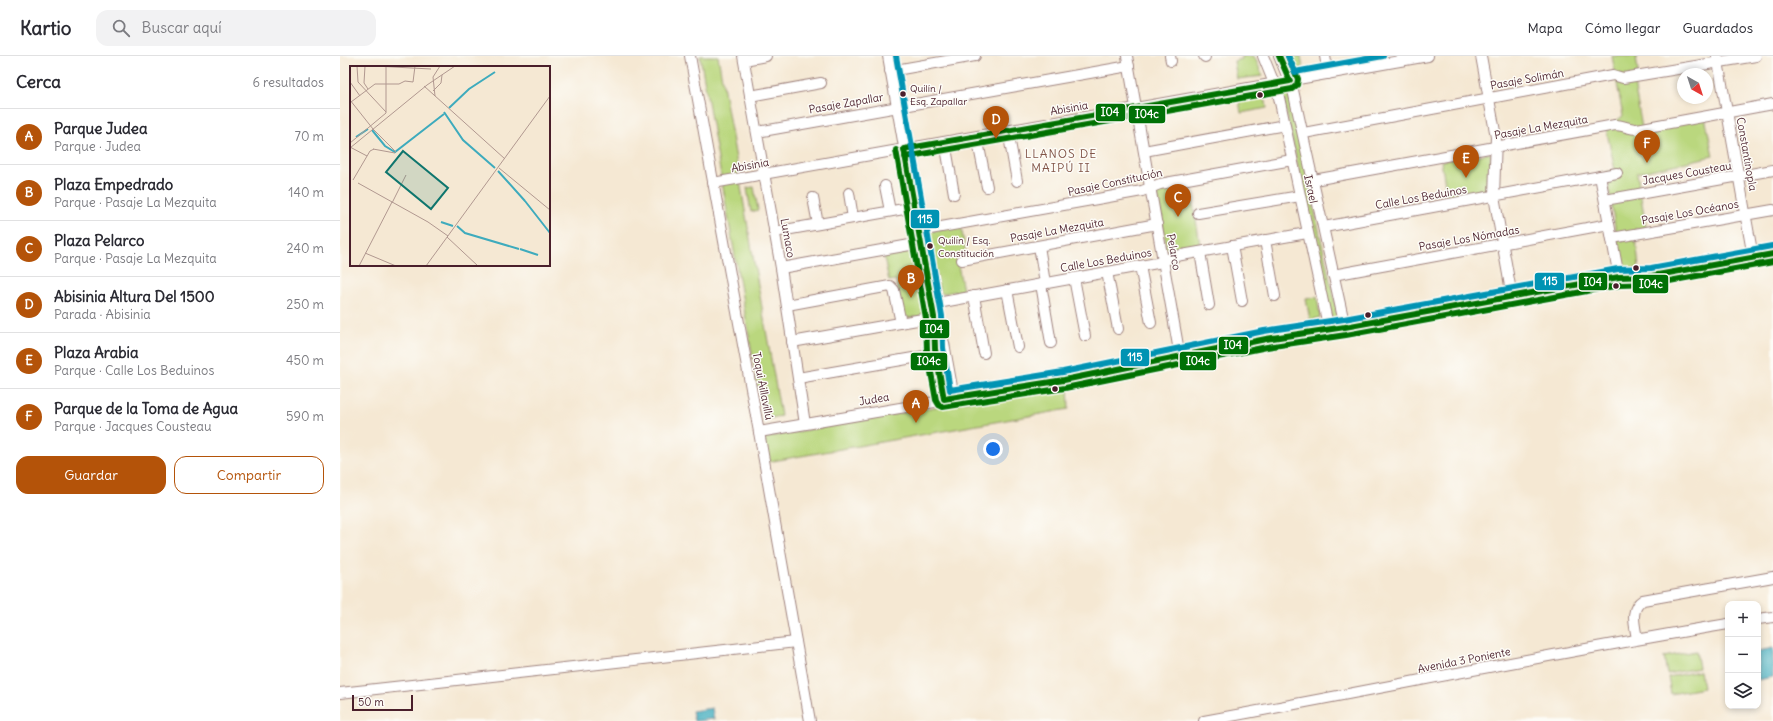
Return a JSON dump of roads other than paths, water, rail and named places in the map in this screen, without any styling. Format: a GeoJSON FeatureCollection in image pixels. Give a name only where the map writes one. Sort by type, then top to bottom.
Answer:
{"type":"FeatureCollection","features":[{"type":"Feature","properties":{"kind":"street","name":"Toqui Aillavillú"},"geometry":{"type":"LineString","coordinates":[[690,56],[810,721]]}},
{"type":"Feature","properties":{"kind":"street"},"geometry":{"type":"LineString","coordinates":[[743,58],[766,56]]}},
{"type":"Feature","properties":{"kind":"street"},"geometry":{"type":"LineString","coordinates":[[888,56],[932,304],[936,354],[944,399]]}},
{"type":"Feature","properties":{"kind":"street"},"geometry":{"type":"LineString","coordinates":[[890,71],[975,56]]}},
{"type":"Feature","properties":{"kind":"street","name":"Israel"},"geometry":{"type":"LineString","coordinates":[[1263,56],[1278,93],[1329,330]]}},
{"type":"Feature","properties":{"kind":"street","name":"Israel"},"geometry":{"type":"LineString","coordinates":[[1279,56],[1290,81],[1304,133],[1345,327]]}},
{"type":"Feature","properties":{"kind":"street"},"geometry":{"type":"LineString","coordinates":[[1325,56],[1328,74]]}},
{"type":"Feature","properties":{"kind":"street","name":"Abisinia"},"geometry":{"type":"LineString","coordinates":[[713,184],[1428,56]]}},
{"type":"Feature","properties":{"kind":"street"},"geometry":{"type":"LineString","coordinates":[[1481,56],[1497,147],[1494,196],[1512,297]]}},
{"type":"Feature","properties":{"kind":"street","name":"Pasaje Solimán"},"geometry":{"type":"LineString","coordinates":[[1304,133],[1613,75],[1623,78],[1718,59],[1756,56]]}},
{"type":"Feature","properties":{"kind":"street","name":"Lumaco"},"geometry":{"type":"LineString","coordinates":[[743,58],[781,268],[805,424]]}},
{"type":"Feature","properties":{"kind":"street","name":"Constantinopla"},"geometry":{"type":"LineString","coordinates":[[1718,59],[1753,257]]}},
{"type":"Feature","properties":{"kind":"street","name":"Pasaje Zapallar"},"geometry":{"type":"LineString","coordinates":[[756,132],[1128,61]]}},
{"type":"Feature","properties":{"kind":"street","name":"Pelarco"},"geometry":{"type":"LineString","coordinates":[[1128,61],[1180,357]]}},
{"type":"Feature","properties":{"kind":"street"},"geometry":{"type":"LineString","coordinates":[[750,96],[821,83]]}},
{"type":"Feature","properties":{"kind":"street","name":"Pasaje La Mezquita"},"geometry":{"type":"LineString","coordinates":[[1314,180],[1615,125],[1623,125],[1630,129],[1637,129],[1773,104]]}},
{"type":"Feature","properties":{"kind":"street"},"geometry":{"type":"LineString","coordinates":[[1144,150],[1285,125]]}},
{"type":"Feature","properties":{"kind":"street"},"geometry":{"type":"LineString","coordinates":[[1008,131],[1016,181]]}},
{"type":"Feature","properties":{"kind":"street"},"geometry":{"type":"LineString","coordinates":[[977,137],[987,187]]}},
{"type":"Feature","properties":{"kind":"street"},"geometry":{"type":"LineString","coordinates":[[945,142],[954,194]]}},
{"type":"Feature","properties":{"kind":"street","name":"Pasaje Constitución"},"geometry":{"type":"LineString","coordinates":[[919,231],[1142,191],[1160,184],[1292,160]]}},
{"type":"Feature","properties":{"kind":"street","name":"Jacques Cousteau"},"geometry":{"type":"LineString","coordinates":[[1605,200],[1773,170]]}},
{"type":"Feature","properties":{"kind":"street","name":"Calle Los Beduinos"},"geometry":{"type":"LineString","coordinates":[[1324,227],[1617,174]]}},
{"type":"Feature","properties":{"kind":"street"},"geometry":{"type":"LineString","coordinates":[[1600,176],[1619,277]]}},
{"type":"Feature","properties":{"kind":"street"},"geometry":{"type":"LineString","coordinates":[[885,186],[890,211]]}},
{"type":"Feature","properties":{"kind":"street"},"geometry":{"type":"LineString","coordinates":[[849,193],[853,218]]}},
{"type":"Feature","properties":{"kind":"street"},"geometry":{"type":"LineString","coordinates":[[1198,213],[1300,196]]}},
{"type":"Feature","properties":{"kind":"street"},"geometry":{"type":"LineString","coordinates":[[813,198],[818,224]]}},
{"type":"Feature","properties":{"kind":"street"},"geometry":{"type":"LineString","coordinates":[[774,232],[915,207]]}},
{"type":"Feature","properties":{"kind":"street","name":"Pasaje Los Océanos"},"geometry":{"type":"LineString","coordinates":[[1612,238],[1773,210]]}},
{"type":"Feature","properties":{"kind":"street","name":"Pasaje La Mezquita"},"geometry":{"type":"LineString","coordinates":[[962,260],[1157,224]]}},
{"type":"Feature","properties":{"kind":"street","name":"Pasaje Los Nómadas"},"geometry":{"type":"LineString","coordinates":[[1334,274],[1609,224]]}},
{"type":"Feature","properties":{"kind":"street","name":"Calle Los Beduinos"},"geometry":{"type":"LineString","coordinates":[[932,304],[1140,266],[1163,261],[1176,256],[1307,233]]}},
{"type":"Feature","properties":{"kind":"street"},"geometry":{"type":"LineString","coordinates":[[1265,240],[1275,296]]}},
{"type":"Feature","properties":{"kind":"street"},"geometry":{"type":"LineString","coordinates":[[781,268],[921,243]]}},
{"type":"Feature","properties":{"kind":"street"},"geometry":{"type":"LineString","coordinates":[[1039,246],[1051,343]]}},
{"type":"Feature","properties":{"kind":"street"},"geometry":{"type":"LineString","coordinates":[[1232,246],[1242,301]]}},
{"type":"Feature","properties":{"kind":"street"},"geometry":{"type":"LineString","coordinates":[[1200,252],[1209,305]]}},
{"type":"Feature","properties":{"kind":"street","name":"Judea"},"geometry":{"type":"LineString","coordinates":[[759,432],[944,399],[1064,380],[1266,339],[1329,330],[1619,277],[1652,276],[1773,254]]}},
{"type":"Feature","properties":{"kind":"street"},"geometry":{"type":"LineString","coordinates":[[1140,266],[1151,323]]}},
{"type":"Feature","properties":{"kind":"street"},"geometry":{"type":"LineString","coordinates":[[1106,272],[1118,329]]}},
{"type":"Feature","properties":{"kind":"street"},"geometry":{"type":"LineString","coordinates":[[1074,278],[1084,336]]}},
{"type":"Feature","properties":{"kind":"street"},"geometry":{"type":"LineString","coordinates":[[787,305],[890,286],[894,290],[901,323]]}},
{"type":"Feature","properties":{"kind":"street"},"geometry":{"type":"LineString","coordinates":[[1007,290],[1018,347]]}},
{"type":"Feature","properties":{"kind":"street"},"geometry":{"type":"LineString","coordinates":[[974,296],[984,353]]}},
{"type":"Feature","properties":{"kind":"street"},"geometry":{"type":"LineString","coordinates":[[792,342],[934,317]]}},
{"type":"Feature","properties":{"kind":"street"},"geometry":{"type":"LineString","coordinates":[[934,317],[944,343],[954,398]]}},
{"type":"Feature","properties":{"kind":"street"},"geometry":{"type":"LineString","coordinates":[[798,378],[936,354]]}},
{"type":"Feature","properties":{"kind":"street"},"geometry":{"type":"LineString","coordinates":[[1637,639],[1634,613],[1638,603],[1643,600],[1773,577]]}},
{"type":"Feature","properties":{"kind":"street"},"geometry":{"type":"LineString","coordinates":[[1761,619],[1773,617]]}},
{"type":"Feature","properties":{"kind":"street","name":"Avenida 3 Poniente"},"geometry":{"type":"LineString","coordinates":[[1204,721],[1380,689],[1637,639],[1725,624]]}},
{"type":"Feature","properties":{"kind":"street"},"geometry":{"type":"LineString","coordinates":[[340,693],[796,642]]}},
{"type":"Feature","properties":{"kind":"water"},"geometry":{"type":"Polygon","coordinates":[[[1773,648],[1773,677],[1761,679],[1761,650],[1773,648]]]}},
{"type":"Feature","properties":{"kind":"water"},"geometry":{"type":"Polygon","coordinates":[[[712,708],[714,719],[694,721],[692,711],[712,708]]]}},
{"type":"Feature","properties":{"kind":"place","name":"Quilín / Esq. Zapallar"},"geometry":{"type":"Point","coordinates":[903,94]}},
{"type":"Feature","properties":{"kind":"place","name":"Abisinia Altura Del 1500"},"geometry":{"type":"Point","coordinates":[996,139]}},
{"type":"Feature","properties":{"kind":"place","name":"Parque de la Toma de Agua"},"geometry":{"type":"Point","coordinates":[1647,163]}},
{"type":"Feature","properties":{"kind":"place","name":"Plaza Arabia"},"geometry":{"type":"Point","coordinates":[1466,178]}},
{"type":"Feature","properties":{"kind":"place","name":"Plaza Pelarco"},"geometry":{"type":"Point","coordinates":[1178,217]}},
{"type":"Feature","properties":{"kind":"place","name":"Quilín / Esq. Constitución"},"geometry":{"type":"Point","coordinates":[930,246]}},
{"type":"Feature","properties":{"kind":"place","name":"Plaza Empedrado"},"geometry":{"type":"Point","coordinates":[911,298]}},
{"type":"Feature","properties":{"kind":"place","name":"Parque Judea"},"geometry":{"type":"Point","coordinates":[916,423]}},
{"type":"Feature","properties":{"kind":"district","name":"LLANOS DE MAIPÚ II"},"geometry":{"type":"Point","coordinates":[1061,160]}}]}
